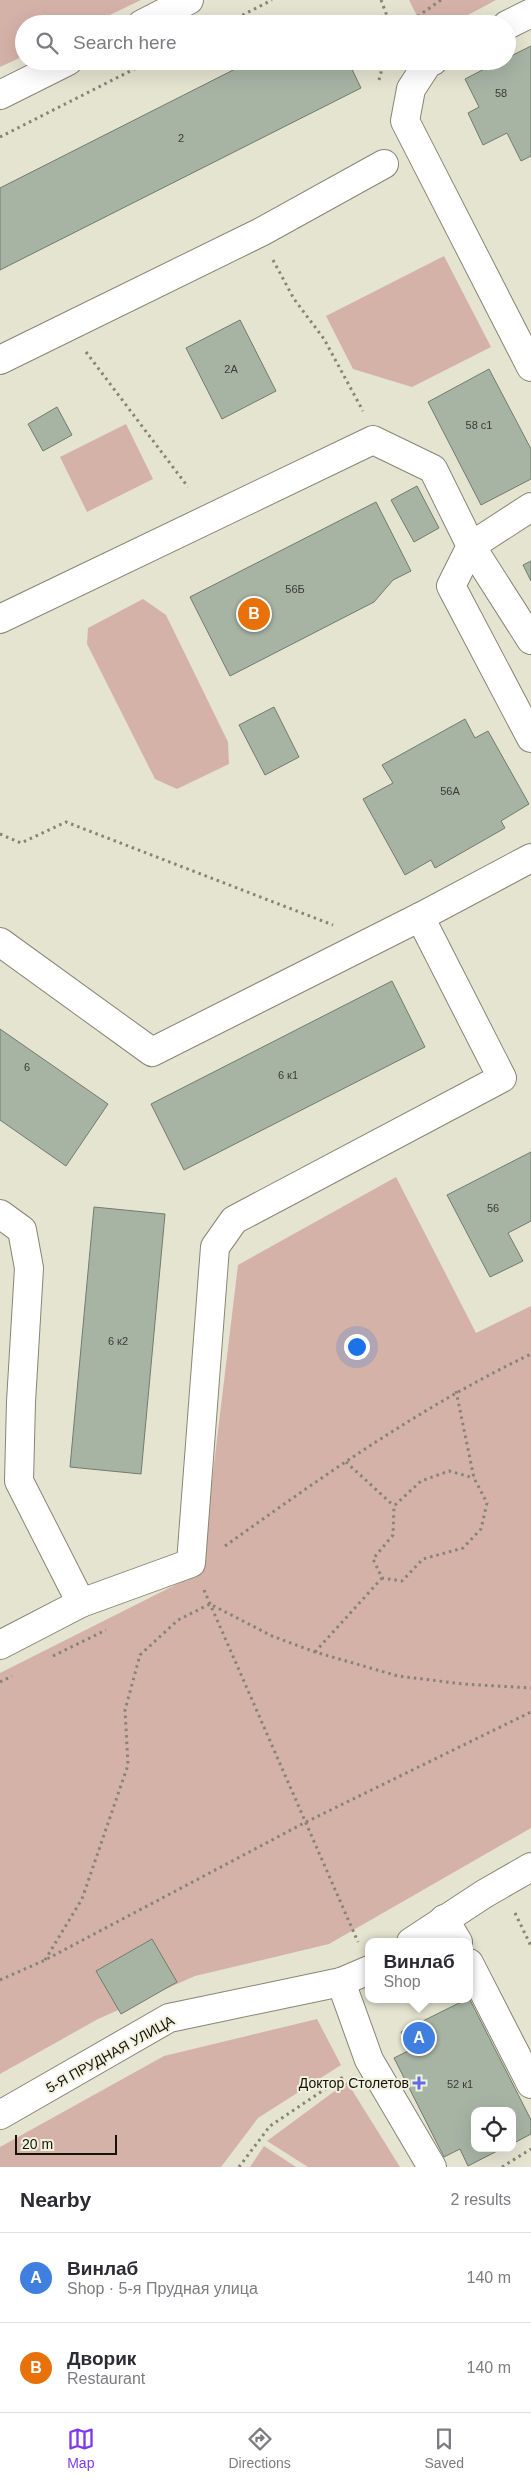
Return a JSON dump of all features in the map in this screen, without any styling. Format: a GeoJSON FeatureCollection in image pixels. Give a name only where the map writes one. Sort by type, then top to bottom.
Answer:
{"type":"FeatureCollection","features":[{"type":"Feature","properties":{"kind":"street"},"geometry":{"type":"LineString","coordinates":[[160,15],[189,0]]}},
{"type":"Feature","properties":{"kind":"street"},"geometry":{"type":"LineString","coordinates":[[516,20],[531,13]]}},
{"type":"Feature","properties":{"kind":"street"},"geometry":{"type":"LineString","coordinates":[[0,95],[50,70]]}},
{"type":"Feature","properties":{"kind":"street"},"geometry":{"type":"LineString","coordinates":[[423,70],[411,89],[405,121],[531,367]]}},
{"type":"Feature","properties":{"kind":"street"},"geometry":{"type":"LineString","coordinates":[[0,360],[261,232],[384,164]]}},
{"type":"Feature","properties":{"kind":"street"},"geometry":{"type":"LineString","coordinates":[[0,618],[373,440],[433,469],[471,546],[531,640]]}},
{"type":"Feature","properties":{"kind":"street"},"geometry":{"type":"LineString","coordinates":[[531,507],[471,546],[451,586],[531,738]]}},
{"type":"Feature","properties":{"kind":"street"},"geometry":{"type":"LineString","coordinates":[[0,942],[152,1052],[420,917],[531,858]]}},
{"type":"Feature","properties":{"kind":"street"},"geometry":{"type":"LineString","coordinates":[[0,1645],[81,1603],[191,1562],[215,1246],[234,1220],[502,1078],[420,917]]}},
{"type":"Feature","properties":{"kind":"street"},"geometry":{"type":"LineString","coordinates":[[0,1214],[29,1268],[21,1402],[19,1481],[81,1603]]}},
{"type":"Feature","properties":{"kind":"street"},"geometry":{"type":"LineString","coordinates":[[424,1938],[451,1930],[531,1867]]}},
{"type":"Feature","properties":{"kind":"street","name":"5-Я ПРУДНАЯ УЛИЦА"},"geometry":{"type":"LineString","coordinates":[[0,2114],[169,2018],[341,1982],[365,1972]]}},
{"type":"Feature","properties":{"kind":"street"},"geometry":{"type":"LineString","coordinates":[[473,1972],[531,2084]]}},
{"type":"Feature","properties":{"kind":"street"},"geometry":{"type":"LineString","coordinates":[[341,1982],[369,2060],[432,2167]]}},
{"type":"Feature","properties":{"kind":"path"},"geometry":{"type":"LineString","coordinates":[[242,15],[272,0]]}},
{"type":"Feature","properties":{"kind":"path"},"geometry":{"type":"LineString","coordinates":[[381,0],[387,15]]}},
{"type":"Feature","properties":{"kind":"path"},"geometry":{"type":"LineString","coordinates":[[420,15],[441,0]]}},
{"type":"Feature","properties":{"kind":"path"},"geometry":{"type":"LineString","coordinates":[[0,137],[132,70]]}},
{"type":"Feature","properties":{"kind":"path"},"geometry":{"type":"LineString","coordinates":[[282,278],[294,299],[324,339],[365,414],[373,440]]}},
{"type":"Feature","properties":{"kind":"path"},"geometry":{"type":"LineString","coordinates":[[82,347],[188,486]]}},
{"type":"Feature","properties":{"kind":"path"},"geometry":{"type":"LineString","coordinates":[[0,834],[21,843],[66,822],[373,941]]}},
{"type":"Feature","properties":{"kind":"path"},"geometry":{"type":"LineString","coordinates":[[218,1550],[346,1462],[456,1391],[531,1354]]}},
{"type":"Feature","properties":{"kind":"path"},"geometry":{"type":"LineString","coordinates":[[382,1578],[402,1581],[423,1559],[463,1548],[480,1529],[488,1503],[474,1478],[456,1391]]}},
{"type":"Feature","properties":{"kind":"path"},"geometry":{"type":"LineString","coordinates":[[346,1462],[394,1506]]}},
{"type":"Feature","properties":{"kind":"path"},"geometry":{"type":"LineString","coordinates":[[382,1578],[373,1560],[393,1536],[394,1506],[421,1481],[439,1474],[449,1471],[474,1478]]}},
{"type":"Feature","properties":{"kind":"path"},"geometry":{"type":"LineString","coordinates":[[315,1652],[382,1578]]}},
{"type":"Feature","properties":{"kind":"path"},"geometry":{"type":"LineString","coordinates":[[201,1583],[356,1937]]}},
{"type":"Feature","properties":{"kind":"path"},"geometry":{"type":"LineString","coordinates":[[210,1604],[272,1636],[315,1652],[398,1676],[463,1684],[531,1688]]}},
{"type":"Feature","properties":{"kind":"path"},"geometry":{"type":"LineString","coordinates":[[45,1960],[82,1899],[128,1765],[126,1710],[140,1655],[178,1620],[210,1604]]}},
{"type":"Feature","properties":{"kind":"path"},"geometry":{"type":"LineString","coordinates":[[52,1656],[114,1626]]}},
{"type":"Feature","properties":{"kind":"path"},"geometry":{"type":"LineString","coordinates":[[0,1682],[18,1674]]}},
{"type":"Feature","properties":{"kind":"path"},"geometry":{"type":"LineString","coordinates":[[0,1980],[45,1960],[306,1822],[531,1712]]}},
{"type":"Feature","properties":{"kind":"path"},"geometry":{"type":"LineString","coordinates":[[512,1904],[531,1946]]}},
{"type":"Feature","properties":{"kind":"path"},"geometry":{"type":"LineString","coordinates":[[239,2167],[270,2126],[369,2060]]}},
{"type":"Feature","properties":{"kind":"path"},"geometry":{"type":"LineString","coordinates":[[502,2167],[531,2149]]}},
{"type":"Feature","properties":{"kind":"shaded area"},"geometry":{"type":"Polygon","coordinates":[[[0,0],[141,0],[110,15],[15,15],[15,60],[0,67],[0,0]]]}},
{"type":"Feature","properties":{"kind":"shaded area"},"geometry":{"type":"Polygon","coordinates":[[[409,0],[496,0],[468,15],[416,15],[409,0]]]}},
{"type":"Feature","properties":{"kind":"shaded area"},"geometry":{"type":"Polygon","coordinates":[[[444,256],[491,347],[412,387],[353,369],[326,316],[444,256]]]}},
{"type":"Feature","properties":{"kind":"shaded area"},"geometry":{"type":"Polygon","coordinates":[[[126,424],[153,479],[87,512],[60,457],[126,424]]]}},
{"type":"Feature","properties":{"kind":"shaded area"},"geometry":{"type":"Polygon","coordinates":[[[143,599],[166,615],[228,742],[229,764],[177,789],[155,779],[87,644],[88,628],[143,599]]]}},
{"type":"Feature","properties":{"kind":"shaded area"},"geometry":{"type":"Polygon","coordinates":[[[396,1177],[476,1333],[531,1306],[531,1828],[329,1944],[195,1976],[98,2019],[0,2074],[0,1673],[201,1572],[238,1265],[396,1177]]]}},
{"type":"Feature","properties":{"kind":"shaded area"},"geometry":{"type":"Polygon","coordinates":[[[317,2019],[341,2065],[258,2118],[221,2167],[0,2167],[0,2147],[164,2056],[317,2019]]]}},
{"type":"Feature","properties":{"kind":"shaded area"},"geometry":{"type":"Polygon","coordinates":[[[347,2082],[400,2167],[308,2167],[267,2141],[347,2082]]]}},
{"type":"Feature","properties":{"kind":"shaded area"},"geometry":{"type":"Polygon","coordinates":[[[264,2146],[296,2167],[250,2167],[264,2146]]]}},
{"type":"Feature","properties":{"kind":"building"},"geometry":{"type":"Polygon","coordinates":[[[531,46],[531,156],[521,161],[507,133],[483,145],[468,113],[479,107],[465,79],[482,70],[516,70],[516,54],[531,46]]]}},
{"type":"Feature","properties":{"kind":"building"},"geometry":{"type":"Polygon","coordinates":[[[233,70],[352,70],[361,88],[0,270],[0,188],[233,70]]]}},
{"type":"Feature","properties":{"kind":"building"},"geometry":{"type":"Polygon","coordinates":[[[240,320],[276,391],[222,419],[186,348],[240,320]]]}},
{"type":"Feature","properties":{"kind":"building"},"geometry":{"type":"Polygon","coordinates":[[[489,369],[531,449],[531,479],[481,505],[428,402],[489,369]]]}},
{"type":"Feature","properties":{"kind":"building"},"geometry":{"type":"Polygon","coordinates":[[[57,407],[72,435],[43,451],[28,424],[57,407]]]}},
{"type":"Feature","properties":{"kind":"building"},"geometry":{"type":"Polygon","coordinates":[[[417,486],[439,528],[414,542],[391,500],[417,486]]]}},
{"type":"Feature","properties":{"kind":"building"},"geometry":{"type":"Polygon","coordinates":[[[376,502],[411,571],[393,580],[374,602],[230,676],[190,597],[376,502]]]}},
{"type":"Feature","properties":{"kind":"building"},"geometry":{"type":"Polygon","coordinates":[[[531,561],[531,581],[523,565],[531,561]]]}},
{"type":"Feature","properties":{"kind":"building"},"geometry":{"type":"Polygon","coordinates":[[[274,707],[299,757],[265,775],[239,725],[274,707]]]}},
{"type":"Feature","properties":{"kind":"building"},"geometry":{"type":"Polygon","coordinates":[[[465,719],[475,738],[488,731],[529,804],[501,821],[505,828],[435,868],[431,860],[405,875],[363,799],[393,783],[382,765],[465,719]]]}},
{"type":"Feature","properties":{"kind":"building"},"geometry":{"type":"Polygon","coordinates":[[[392,981],[425,1047],[184,1170],[151,1104],[392,981]]]}},
{"type":"Feature","properties":{"kind":"building"},"geometry":{"type":"Polygon","coordinates":[[[0,1029],[108,1104],[66,1166],[0,1120],[0,1029]]]}},
{"type":"Feature","properties":{"kind":"building"},"geometry":{"type":"Polygon","coordinates":[[[531,1152],[531,1221],[508,1233],[523,1261],[490,1277],[447,1195],[531,1152]]]}},
{"type":"Feature","properties":{"kind":"building"},"geometry":{"type":"Polygon","coordinates":[[[94,1207],[165,1214],[141,1474],[70,1467],[94,1207]]]}},
{"type":"Feature","properties":{"kind":"building"},"geometry":{"type":"Polygon","coordinates":[[[152,1939],[177,1982],[121,2014],[96,1971],[152,1939]]]}},
{"type":"Feature","properties":{"kind":"building"},"geometry":{"type":"Polygon","coordinates":[[[459,2003],[472,2003],[531,2120],[531,2134],[516,2142],[516,2107],[471,2107],[471,2152],[495,2152],[468,2166],[460,2149],[444,2157],[394,2058],[410,2050],[401,2032],[459,2003]]]}},
{"type":"Feature","properties":{"kind":"place","name":"Дворик"},"geometry":{"type":"Point","coordinates":[254,614]}},
{"type":"Feature","properties":{"kind":"place","name":"Винлаб"},"geometry":{"type":"Point","coordinates":[419,2038]}},
{"type":"Feature","properties":{"kind":"place","name":"Доктор Столетов"},"geometry":{"type":"Point","coordinates":[419,2083]}}]}
